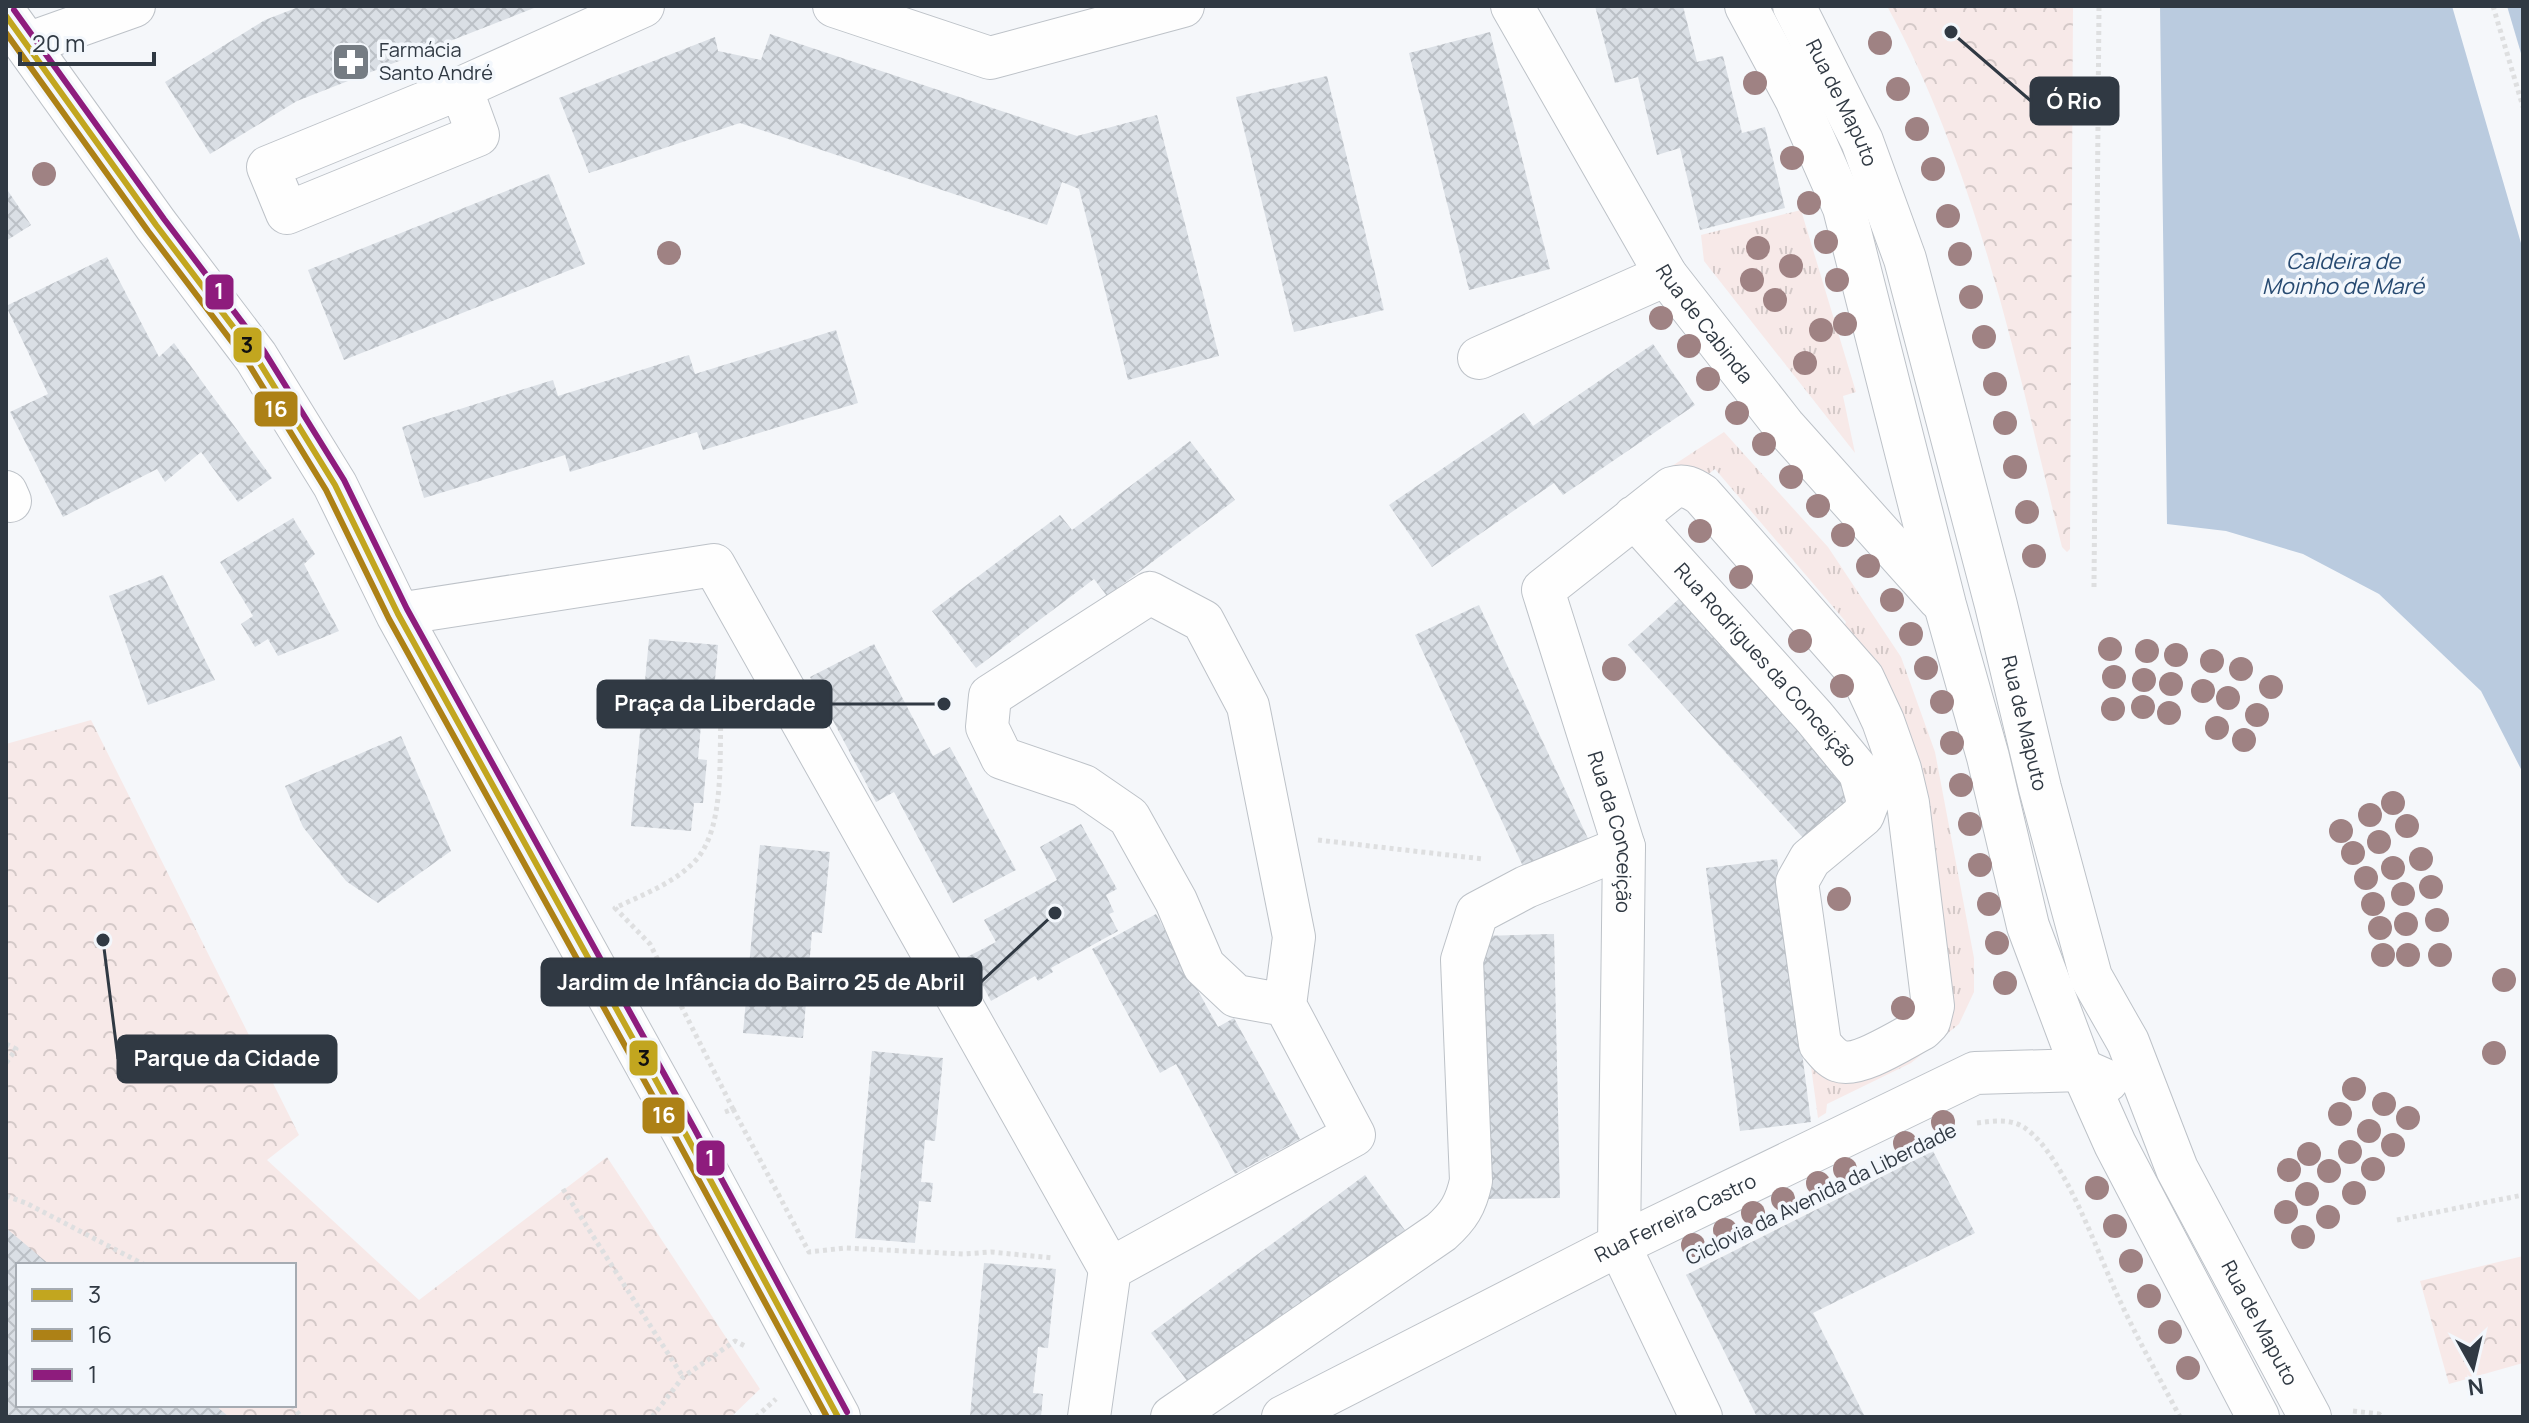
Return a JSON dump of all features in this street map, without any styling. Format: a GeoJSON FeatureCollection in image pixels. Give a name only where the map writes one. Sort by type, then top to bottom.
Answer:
{"type":"FeatureCollection","features":[{"type":"Feature","properties":{"kind":"main road"},"geometry":{"type":"LineString","coordinates":[[16,30],[264,370],[335,485],[398,614],[838,1417]]}},
{"type":"Feature","properties":{"kind":"street"},"geometry":{"type":"LineString","coordinates":[[16,30],[134,6]]}},
{"type":"Feature","properties":{"kind":"street"},"geometry":{"type":"LineString","coordinates":[[461,88],[643,6]]}},
{"type":"Feature","properties":{"kind":"street"},"geometry":{"type":"LineString","coordinates":[[834,6],[990,58],[1183,6]]}},
{"type":"Feature","properties":{"kind":"street","name":"Rua de Cabinda"},"geometry":{"type":"LineString","coordinates":[[1512,6],[1666,275],[1784,426],[1945,605]]}},
{"type":"Feature","properties":{"kind":"street","name":"Rua de Maputo"},"geometry":{"type":"LineString","coordinates":[[1746,6],[1796,99],[1844,208],[1945,605],[1988,757],[2028,926],[2082,1070],[2115,1144],[2258,1417]]}},
{"type":"Feature","properties":{"kind":"street","name":"Rua de Maputo"},"geometry":{"type":"LineString","coordinates":[[1794,6],[1862,141],[1905,259],[2091,977],[2128,1042],[2177,1169],[2310,1417]]}},
{"type":"Feature","properties":{"kind":"street"},"geometry":{"type":"LineString","coordinates":[[1479,358],[1666,275]]}},
{"type":"Feature","properties":{"kind":"street","name":"Rua Rodrigues da Conceição"},"geometry":{"type":"LineString","coordinates":[[1634,517],[1814,717],[1860,773],[1868,802],[1863,815],[1810,859],[1797,882],[1820,1044],[1840,1062],[1857,1062],[1922,1029],[1932,1016],[1908,803],[1900,769],[1863,678],[1702,495],[1690,487],[1672,488]]}},
{"type":"Feature","properties":{"kind":"street","name":"Rua da Conceição"},"geometry":{"type":"LineString","coordinates":[[1619,1245],[1624,847],[1543,590],[1672,488]]}},
{"type":"Feature","properties":{"kind":"street"},"geometry":{"type":"LineString","coordinates":[[398,614],[714,565],[1110,1269],[1089,1417]]}},
{"type":"Feature","properties":{"kind":"street"},"geometry":{"type":"LineString","coordinates":[[1110,1269],[1354,1135],[1285,1005],[1294,937],[1248,706],[1203,621],[1150,593],[990,696],[987,727],[1002,758],[1084,786],[1129,817],[1176,901],[1204,966],[1236,996],[1285,1005]]}},
{"type":"Feature","properties":{"kind":"street"},"geometry":{"type":"LineString","coordinates":[[1172,1417],[1441,1232],[1458,1216],[1467,1199],[1471,1181],[1462,960],[1477,913],[1526,887],[1624,847]]}},
{"type":"Feature","properties":{"kind":"street"},"geometry":{"type":"LineString","coordinates":[[2082,1070],[2127,1089],[2155,1143],[2177,1169]]}},
{"type":"Feature","properties":{"kind":"street","name":"Rua Ferreira Castro"},"geometry":{"type":"LineString","coordinates":[[1283,1417],[1619,1245],[1975,1073],[2082,1070]]}},
{"type":"Feature","properties":{"kind":"street"},"geometry":{"type":"LineString","coordinates":[[1619,1245],[1701,1417]]}},
{"type":"Feature","properties":{"kind":"path"},"geometry":{"type":"LineString","coordinates":[[2094,587],[2099,6]]}},
{"type":"Feature","properties":{"kind":"path"},"geometry":{"type":"LineString","coordinates":[[2493,6],[2523,107]]}},
{"type":"Feature","properties":{"kind":"path"},"geometry":{"type":"LineString","coordinates":[[792,703],[768,716],[721,715],[715,821],[709,843],[695,862],[670,881],[615,908],[650,944],[809,1252],[845,1248],[963,1254],[991,1252],[1063,1259]]}},
{"type":"Feature","properties":{"kind":"path"},"geometry":{"type":"LineString","coordinates":[[1273,835],[1486,859]]}},
{"type":"Feature","properties":{"kind":"path"},"geometry":{"type":"LineString","coordinates":[[6,1044],[16,1049],[6,1063]]}},
{"type":"Feature","properties":{"kind":"path"},"geometry":{"type":"LineString","coordinates":[[685,1133],[733,1109]]}},
{"type":"Feature","properties":{"kind":"path","name":"Ciclovia da Avenida da Liberdade"},"geometry":{"type":"LineString","coordinates":[[1972,1124],[2001,1120],[2022,1126],[2040,1142],[2064,1180],[2121,1305],[2180,1417]]}},
{"type":"Feature","properties":{"kind":"path"},"geometry":{"type":"LineString","coordinates":[[563,1189],[683,1377]]}},
{"type":"Feature","properties":{"kind":"path"},"geometry":{"type":"LineString","coordinates":[[2397,1220],[2523,1195]]}},
{"type":"Feature","properties":{"kind":"path"},"geometry":{"type":"LineString","coordinates":[[6,1196],[26,1203],[141,1263]]}},
{"type":"Feature","properties":{"kind":"path"},"geometry":{"type":"LineString","coordinates":[[652,1417],[683,1377],[735,1341],[754,1349]]}},
{"type":"Feature","properties":{"kind":"path"},"geometry":{"type":"LineString","coordinates":[[770,1387],[781,1408]]}},
{"type":"Feature","properties":{"kind":"path"},"geometry":{"type":"LineString","coordinates":[[756,1417],[776,1399]]}},
{"type":"Feature","properties":{"kind":"green space"},"geometry":{"type":"Polygon","coordinates":[[[1887,6],[2073,6],[2070,549],[2067,552],[2062,547],[2011,339],[1971,202],[1919,70],[1887,6]]]}},
{"type":"Feature","properties":{"kind":"green space"},"geometry":{"type":"Polygon","coordinates":[[[1801,210],[1856,392],[1843,396],[1855,453],[1704,261],[1701,235],[1801,210]]]}},
{"type":"Feature","properties":{"kind":"green space"},"geometry":{"type":"Polygon","coordinates":[[[1724,432],[1828,547],[1901,657],[1935,752],[1974,958],[1974,992],[1959,1024],[1911,1063],[1827,1104],[1826,1113],[1818,1118],[1809,1052],[1945,1021],[1842,633],[1846,622],[1715,469],[1703,478],[1669,468],[1724,432]]]}},
{"type":"Feature","properties":{"kind":"green space"},"geometry":{"type":"Polygon","coordinates":[[[91,720],[299,1135],[267,1160],[419,1300],[607,1157],[760,1389],[731,1417],[6,1417],[6,744],[91,720]]]}},
{"type":"Feature","properties":{"kind":"green space"},"geometry":{"type":"Polygon","coordinates":[[[2523,1256],[2523,1363],[2449,1384],[2420,1281],[2523,1256]]]}},
{"type":"Feature","properties":{"kind":"water","name":"Caldeira de Moinho de Maré"},"geometry":{"type":"Polygon","coordinates":[[[2160,6],[2452,6],[2523,250],[2523,773],[2481,691],[2379,594],[2303,554],[2226,531],[2167,524],[2160,6]]]}},
{"type":"Feature","properties":{"kind":"water"},"geometry":{"type":"Polygon","coordinates":[[[2507,6],[2523,6],[2523,60],[2507,6]]]}},
{"type":"Feature","properties":{"kind":"building"},"geometry":{"type":"Polygon","coordinates":[[[301,6],[539,6],[297,101],[210,154],[165,82],[265,20],[301,6]]]}},
{"type":"Feature","properties":{"kind":"building"},"geometry":{"type":"Polygon","coordinates":[[[1595,6],[1683,6],[1697,62],[1723,56],[1742,133],[1765,127],[1785,208],[1700,230],[1680,148],[1657,155],[1638,77],[1615,83],[1595,6]]]}},
{"type":"Feature","properties":{"kind":"building"},"geometry":{"type":"Polygon","coordinates":[[[1490,32],[1550,269],[1469,290],[1409,53],[1490,32]]]}},
{"type":"Feature","properties":{"kind":"building"},"geometry":{"type":"Polygon","coordinates":[[[770,34],[1077,136],[1157,115],[1219,356],[1128,380],[1079,189],[1062,182],[1047,225],[740,123],[589,173],[559,98],[715,37],[718,51],[761,60],[770,34]]]}},
{"type":"Feature","properties":{"kind":"building"},"geometry":{"type":"Polygon","coordinates":[[[1327,76],[1384,310],[1294,332],[1236,97],[1327,76]]]}},
{"type":"Feature","properties":{"kind":"building"},"geometry":{"type":"Polygon","coordinates":[[[549,174],[585,264],[344,360],[308,270],[549,174]]]}},
{"type":"Feature","properties":{"kind":"building"},"geometry":{"type":"Polygon","coordinates":[[[6,188],[31,225],[6,241],[6,188]]]}},
{"type":"Feature","properties":{"kind":"building"},"geometry":{"type":"Polygon","coordinates":[[[107,257],[159,357],[174,343],[272,478],[238,502],[201,452],[165,482],[157,469],[63,517],[10,412],[48,394],[6,306],[107,257]]]}},
{"type":"Feature","properties":{"kind":"building"},"geometry":{"type":"Polygon","coordinates":[[[836,330],[858,403],[703,450],[697,432],[570,472],[565,455],[424,498],[402,427],[553,380],[558,396],[689,355],[695,374],[836,330]]]}},
{"type":"Feature","properties":{"kind":"building"},"geometry":{"type":"Polygon","coordinates":[[[1653,344],[1695,405],[1563,495],[1554,483],[1432,567],[1389,505],[1524,413],[1533,426],[1653,344]]]}},
{"type":"Feature","properties":{"kind":"building"},"geometry":{"type":"Polygon","coordinates":[[[1190,441],[1235,500],[1107,596],[1094,579],[976,668],[932,611],[1060,515],[1072,530],[1190,441]]]}},
{"type":"Feature","properties":{"kind":"building"},"geometry":{"type":"Polygon","coordinates":[[[293,518],[315,554],[304,564],[339,631],[278,656],[268,639],[255,647],[241,624],[253,616],[220,562],[293,518]]]}},
{"type":"Feature","properties":{"kind":"building"},"geometry":{"type":"Polygon","coordinates":[[[163,575],[215,680],[148,705],[109,596],[163,575]]]}},
{"type":"Feature","properties":{"kind":"building"},"geometry":{"type":"Polygon","coordinates":[[[1681,597],[1857,794],[1805,840],[1628,645],[1681,597]]]}},
{"type":"Feature","properties":{"kind":"building"},"geometry":{"type":"Polygon","coordinates":[[[1479,605],[1591,845],[1527,875],[1415,635],[1479,605]]]}},
{"type":"Feature","properties":{"kind":"building"},"geometry":{"type":"Polygon","coordinates":[[[649,639],[718,645],[712,714],[702,713],[698,759],[707,760],[703,803],[694,803],[691,831],[631,826],[649,639]]]}},
{"type":"Feature","properties":{"kind":"building"},"geometry":{"type":"Polygon","coordinates":[[[874,644],[933,756],[950,747],[1016,870],[953,903],[894,792],[876,802],[810,677],[874,644]]]}},
{"type":"Feature","properties":{"kind":"building"},"geometry":{"type":"Polygon","coordinates":[[[401,736],[451,851],[378,903],[346,881],[303,827],[285,786],[401,736]]]}},
{"type":"Feature","properties":{"kind":"building"},"geometry":{"type":"Polygon","coordinates":[[[1081,824],[1117,889],[1106,895],[1114,912],[1109,914],[1118,931],[1051,968],[1053,972],[1038,981],[1035,976],[991,1001],[967,957],[996,942],[984,920],[1057,880],[1040,847],[1081,824]]]}},
{"type":"Feature","properties":{"kind":"building"},"geometry":{"type":"Polygon","coordinates":[[[760,845],[830,852],[822,933],[812,932],[803,1038],[743,1033],[760,845]]]}},
{"type":"Feature","properties":{"kind":"building"},"geometry":{"type":"Polygon","coordinates":[[[1777,859],[1811,1122],[1740,1131],[1706,868],[1777,859]]]}},
{"type":"Feature","properties":{"kind":"building"},"geometry":{"type":"Polygon","coordinates":[[[1156,914],[1218,1027],[1234,1018],[1300,1139],[1235,1174],[1176,1064],[1160,1073],[1092,949],[1156,914]]]}},
{"type":"Feature","properties":{"kind":"building"},"geometry":{"type":"Polygon","coordinates":[[[1554,934],[1560,1198],[1488,1199],[1482,936],[1554,934]]]}},
{"type":"Feature","properties":{"kind":"building"},"geometry":{"type":"Polygon","coordinates":[[[872,1051],[943,1058],[935,1141],[925,1140],[921,1182],[933,1183],[931,1202],[919,1201],[915,1243],[855,1238],[872,1051]]]}},
{"type":"Feature","properties":{"kind":"building"},"geometry":{"type":"Polygon","coordinates":[[[1933,1151],[1975,1233],[1813,1313],[1865,1417],[1757,1417],[1686,1275],[1933,1151]]]}},
{"type":"Feature","properties":{"kind":"building"},"geometry":{"type":"Polygon","coordinates":[[[1365,1175],[1407,1233],[1194,1390],[1151,1333],[1365,1175]]]}},
{"type":"Feature","properties":{"kind":"building"},"geometry":{"type":"Polygon","coordinates":[[[6,1228],[48,1263],[16,1263],[16,1407],[217,1407],[229,1417],[6,1417],[6,1228]]]}},
{"type":"Feature","properties":{"kind":"building"},"geometry":{"type":"Polygon","coordinates":[[[984,1263],[1056,1269],[1048,1348],[1038,1347],[1033,1393],[1043,1394],[1041,1417],[970,1417],[984,1263]]]}},
{"type":"Feature","properties":{"kind":"transit line","name":"1"},"geometry":{"type":"LineString","coordinates":[[14,10],[164,219],[264,351],[344,480],[407,609],[847,1412]]}},
{"type":"Feature","properties":{"kind":"transit line","name":"3"},"geometry":{"type":"LineString","coordinates":[[6,16],[156,225],[256,357],[335,485],[398,614],[838,1417]]}},
{"type":"Feature","properties":{"kind":"transit line","name":"16"},"geometry":{"type":"LineString","coordinates":[[6,33],[148,231],[248,363],[326,490],[389,619],[827,1417]]}},
{"type":"Feature","properties":{"kind":"place","name":"Ó Rio"},"geometry":{"type":"Point","coordinates":[1951,32]}},
{"type":"Feature","properties":{"kind":"place","name":"Farmácia Santo André"},"geometry":{"type":"Point","coordinates":[351,62]}},
{"type":"Feature","properties":{"kind":"place","name":"Praça da Liberdade"},"geometry":{"type":"Point","coordinates":[944,704]}},
{"type":"Feature","properties":{"kind":"place","name":"Jardim de Infância do Bairro 25 de Abril"},"geometry":{"type":"Point","coordinates":[1055,913]}},
{"type":"Feature","properties":{"kind":"place","name":"Parque da Cidade"},"geometry":{"type":"Point","coordinates":[103,940]}}]}
